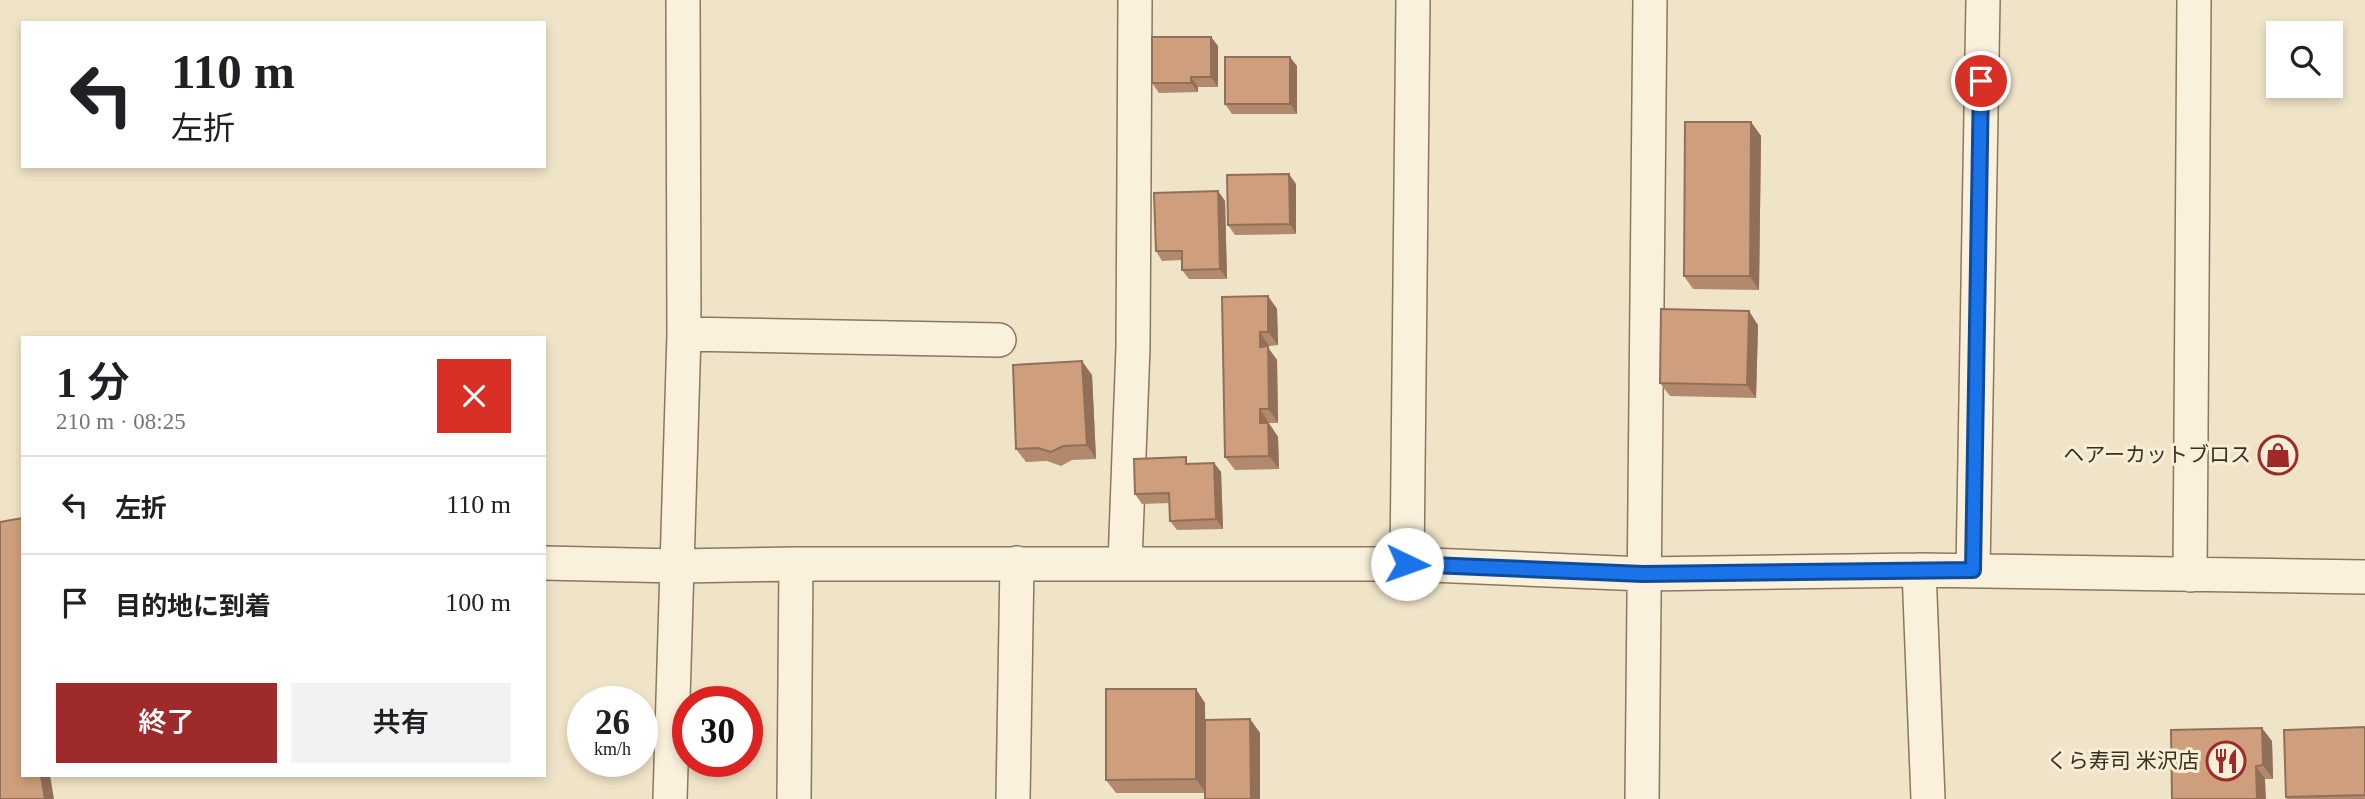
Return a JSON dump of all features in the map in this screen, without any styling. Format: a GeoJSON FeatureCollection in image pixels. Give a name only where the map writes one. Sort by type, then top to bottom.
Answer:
{"type":"FeatureCollection","features":[{"type":"Feature","properties":{"kind":"street"},"geometry":{"type":"LineString","coordinates":[[670,799],[684,334],[683,0]]}},
{"type":"Feature","properties":{"kind":"street"},"geometry":{"type":"LineString","coordinates":[[1125,563],[1133,347],[1135,0]]}},
{"type":"Feature","properties":{"kind":"street"},"geometry":{"type":"LineString","coordinates":[[1407,564],[1413,0]]}},
{"type":"Feature","properties":{"kind":"street"},"geometry":{"type":"LineString","coordinates":[[1642,799],[1650,0]]}},
{"type":"Feature","properties":{"kind":"street"},"geometry":{"type":"LineString","coordinates":[[1973,570],[1983,0]]}},
{"type":"Feature","properties":{"kind":"street"},"geometry":{"type":"LineString","coordinates":[[2190,575],[2194,0]]}},
{"type":"Feature","properties":{"kind":"street"},"geometry":{"type":"LineString","coordinates":[[684,334],[999,340]]}},
{"type":"Feature","properties":{"kind":"street"},"geometry":{"type":"LineString","coordinates":[[1013,799],[1017,563]]}},
{"type":"Feature","properties":{"kind":"street"},"geometry":{"type":"LineString","coordinates":[[546,564],[1407,564],[1643,574],[1973,570],[2365,577]]}},
{"type":"Feature","properties":{"kind":"street"},"geometry":{"type":"LineString","coordinates":[[794,799],[796,564]]}},
{"type":"Feature","properties":{"kind":"street"},"geometry":{"type":"LineString","coordinates":[[1919,570],[1928,799]]}},
{"type":"Feature","properties":{"kind":"building"},"geometry":{"type":"Polygon","coordinates":[[[1152,37],[1211,37],[1211,77],[1191,77],[1191,83],[1152,83],[1152,37]]]}},
{"type":"Feature","properties":{"kind":"building"},"geometry":{"type":"Polygon","coordinates":[[[1225,57],[1290,57],[1290,104],[1225,104],[1225,57]]]}},
{"type":"Feature","properties":{"kind":"building"},"geometry":{"type":"Polygon","coordinates":[[[1685,122],[1751,122],[1750,276],[1684,276],[1685,122]]]}},
{"type":"Feature","properties":{"kind":"building"},"geometry":{"type":"Polygon","coordinates":[[[1289,174],[1290,224],[1228,225],[1227,175],[1289,174]]]}},
{"type":"Feature","properties":{"kind":"building"},"geometry":{"type":"Polygon","coordinates":[[[1218,191],[1220,269],[1182,270],[1182,251],[1156,251],[1154,193],[1218,191]]]}},
{"type":"Feature","properties":{"kind":"building"},"geometry":{"type":"Polygon","coordinates":[[[1268,296],[1268,332],[1260,332],[1260,347],[1268,346],[1269,409],[1260,409],[1260,423],[1268,423],[1269,456],[1225,457],[1222,297],[1268,296]]]}},
{"type":"Feature","properties":{"kind":"building"},"geometry":{"type":"Polygon","coordinates":[[[1661,309],[1749,311],[1747,385],[1660,383],[1661,309]]]}},
{"type":"Feature","properties":{"kind":"building"},"geometry":{"type":"Polygon","coordinates":[[[1082,361],[1087,445],[1063,446],[1051,452],[1038,448],[1016,449],[1013,365],[1082,361]]]}},
{"type":"Feature","properties":{"kind":"building"},"geometry":{"type":"Polygon","coordinates":[[[1186,457],[1186,464],[1214,463],[1216,519],[1170,521],[1169,493],[1135,494],[1134,459],[1186,457]]]}},
{"type":"Feature","properties":{"kind":"building"},"geometry":{"type":"Polygon","coordinates":[[[21,518],[21,777],[41,777],[45,799],[0,799],[0,522],[21,518]]]}},
{"type":"Feature","properties":{"kind":"building"},"geometry":{"type":"Polygon","coordinates":[[[1106,689],[1196,689],[1196,779],[1106,780],[1106,689]]]}},
{"type":"Feature","properties":{"kind":"building"},"geometry":{"type":"Polygon","coordinates":[[[1250,719],[1251,799],[1205,799],[1205,720],[1250,719]]]}},
{"type":"Feature","properties":{"kind":"building"},"geometry":{"type":"Polygon","coordinates":[[[2365,727],[2365,795],[2286,797],[2284,730],[2365,727]]]}},
{"type":"Feature","properties":{"kind":"building","name":"くら寿司 米沢店"},"geometry":{"type":"Polygon","coordinates":[[[2262,728],[2263,765],[2256,766],[2257,799],[2172,799],[2171,730],[2262,728]]]}},
{"type":"Feature","properties":{"kind":"place","name":"ヘアーカットブロス"},"geometry":{"type":"Point","coordinates":[2278,455]}},
{"type":"Feature","properties":{"kind":"place","name":"くら寿司 米沢店"},"geometry":{"type":"Point","coordinates":[2226,761]}},
{"type":"Feature","properties":{"kind":"route"},"geometry":{"type":"LineString","coordinates":[[1407,564],[1643,574],[1973,570],[1981,81]]}}]}
